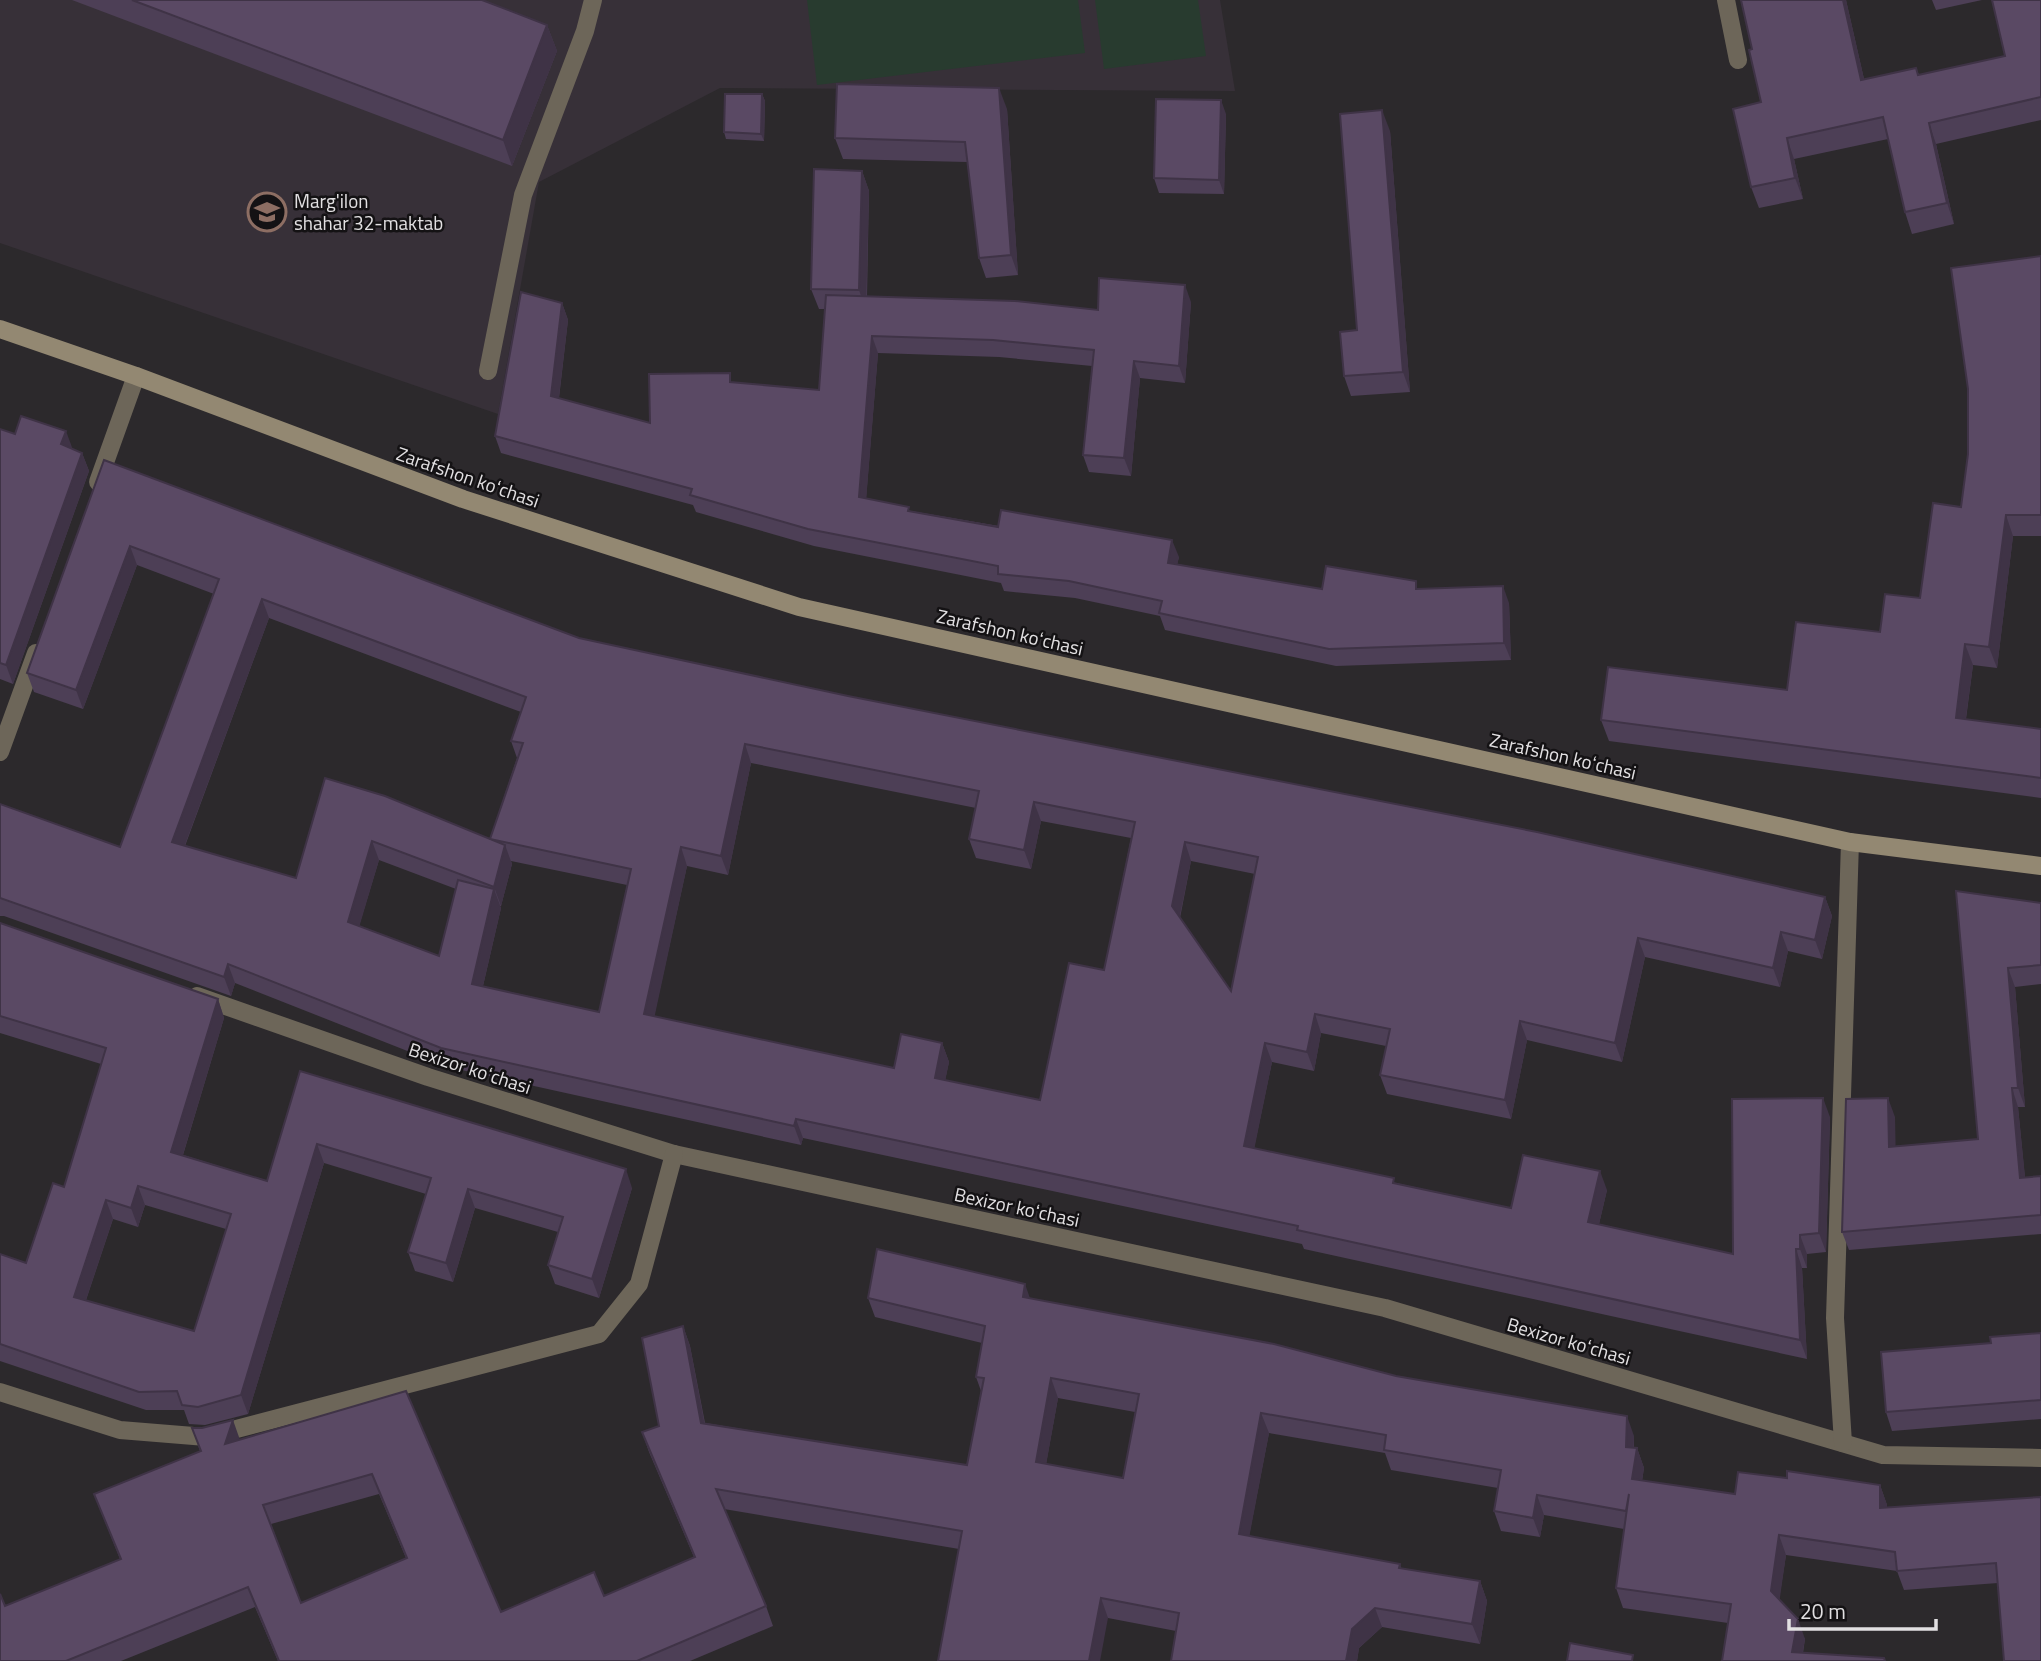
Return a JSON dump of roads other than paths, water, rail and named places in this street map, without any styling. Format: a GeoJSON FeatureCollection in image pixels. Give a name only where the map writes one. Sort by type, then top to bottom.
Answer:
{"type":"FeatureCollection","features":[{"type":"Feature","properties":{"kind":"main road","name":"Zarafshon koʻchasi"},"geometry":{"type":"LineString","coordinates":[[0,329],[136,376],[463,499],[799,607],[1850,842],[2041,866]]}},
{"type":"Feature","properties":{"kind":"street"},"geometry":{"type":"LineString","coordinates":[[488,371],[523,195],[585,31],[593,0]]}},
{"type":"Feature","properties":{"kind":"street"},"geometry":{"type":"LineString","coordinates":[[1726,0],[1738,60]]}},
{"type":"Feature","properties":{"kind":"street"},"geometry":{"type":"LineString","coordinates":[[94,493],[136,376]]}},
{"type":"Feature","properties":{"kind":"street"},"geometry":{"type":"LineString","coordinates":[[0,752],[42,635]]}},
{"type":"Feature","properties":{"kind":"street"},"geometry":{"type":"LineString","coordinates":[[1843,1443],[1835,1318],[1850,842]]}},
{"type":"Feature","properties":{"kind":"street","name":"Bexizor koʻchasi"},"geometry":{"type":"LineString","coordinates":[[182,990],[428,1077],[674,1154],[1385,1308],[1883,1455],[2041,1458]]}},
{"type":"Feature","properties":{"kind":"street"},"geometry":{"type":"LineString","coordinates":[[0,1392],[120,1430],[206,1437],[599,1335],[639,1284],[674,1154]]}},
{"type":"Feature","properties":{"kind":"place","name":"Marg'ilon shahar 32-maktab"},"geometry":{"type":"Point","coordinates":[267,212]}}]}
